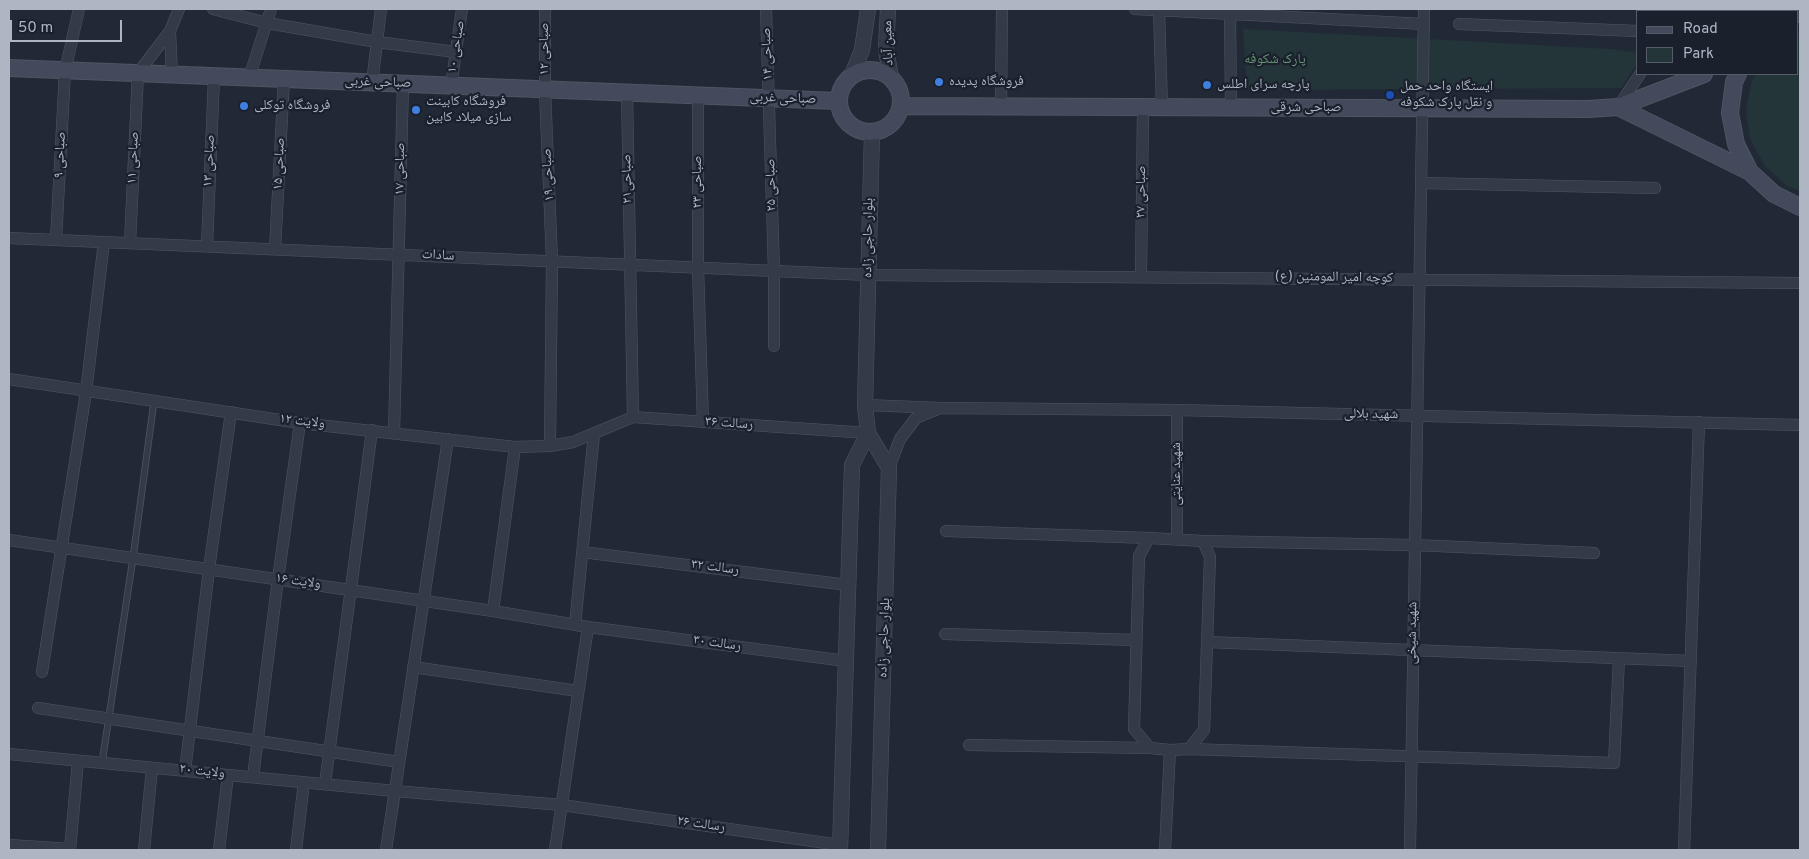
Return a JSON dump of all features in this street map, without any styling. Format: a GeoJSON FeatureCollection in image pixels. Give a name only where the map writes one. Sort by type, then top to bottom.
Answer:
{"type":"FeatureCollection","features":[{"type":"Feature","properties":{"kind":"main road"},"geometry":{"type":"LineString","coordinates":[[1799,14],[1800,9]]}},
{"type":"Feature","properties":{"kind":"main road","name":"صباحی غربی"},"geometry":{"type":"LineString","coordinates":[[9,68],[838,101]]}},
{"type":"Feature","properties":{"kind":"main road"},"geometry":{"type":"LineString","coordinates":[[872,70],[882,72],[891,77],[901,96],[901,106],[898,116],[891,124],[882,130],[872,133],[861,132],[844,120],[839,112],[838,101],[839,91],[844,82],[852,75],[861,71],[872,70]]}},
{"type":"Feature","properties":{"kind":"main road","name":"صباحی شرقی"},"geometry":{"type":"LineString","coordinates":[[901,106],[1588,109],[1618,107],[1701,75]]}},
{"type":"Feature","properties":{"kind":"main road"},"geometry":{"type":"LineString","coordinates":[[1738,75],[1734,82],[1730,114],[1736,144],[1750,172]]}},
{"type":"Feature","properties":{"kind":"main road"},"geometry":{"type":"LineString","coordinates":[[1618,107],[1750,172],[1774,194],[1800,206]]}},
{"type":"Feature","properties":{"kind":"street","name":"صباحی ۹"},"geometry":{"type":"LineString","coordinates":[[56,240],[65,71],[79,9]]}},
{"type":"Feature","properties":{"kind":"street"},"geometry":{"type":"LineString","coordinates":[[138,73],[170,31],[179,9]]}},
{"type":"Feature","properties":{"kind":"street"},"geometry":{"type":"LineString","coordinates":[[213,9],[267,23],[377,42],[456,52]]}},
{"type":"Feature","properties":{"kind":"street"},"geometry":{"type":"LineString","coordinates":[[249,78],[271,9]]}},
{"type":"Feature","properties":{"kind":"street"},"geometry":{"type":"LineString","coordinates":[[372,83],[381,9]]}},
{"type":"Feature","properties":{"kind":"street","name":"صباحی ۱۰"},"geometry":{"type":"LineString","coordinates":[[451,86],[462,9]]}},
{"type":"Feature","properties":{"kind":"street","name":"صباحی ۱۲"},"geometry":{"type":"LineString","coordinates":[[545,9],[545,90]]}},
{"type":"Feature","properties":{"kind":"street","name":"صباحی ۱۴"},"geometry":{"type":"LineString","coordinates":[[766,9],[770,98]]}},
{"type":"Feature","properties":{"kind":"street","name":"معین آباد"},"geometry":{"type":"LineString","coordinates":[[852,75],[862,50],[868,9]]}},
{"type":"Feature","properties":{"kind":"street","name":"معین آباد"},"geometry":{"type":"LineString","coordinates":[[888,9],[886,50],[891,77]]}},
{"type":"Feature","properties":{"kind":"street"},"geometry":{"type":"LineString","coordinates":[[1001,106],[1002,9]]}},
{"type":"Feature","properties":{"kind":"street"},"geometry":{"type":"LineString","coordinates":[[1136,9],[1230,14],[1255,12],[1424,24]]}},
{"type":"Feature","properties":{"kind":"street","name":"شهید شیخی"},"geometry":{"type":"LineString","coordinates":[[1410,850],[1424,9]]}},
{"type":"Feature","properties":{"kind":"street"},"geometry":{"type":"LineString","coordinates":[[1160,10],[1162,107]]}},
{"type":"Feature","properties":{"kind":"street"},"geometry":{"type":"LineString","coordinates":[[1230,14],[1231,108]]}},
{"type":"Feature","properties":{"kind":"street"},"geometry":{"type":"LineString","coordinates":[[1459,24],[1636,31]]}},
{"type":"Feature","properties":{"kind":"street"},"geometry":{"type":"LineString","coordinates":[[170,31],[172,75]]}},
{"type":"Feature","properties":{"kind":"street","name":"صباحی ۱۱"},"geometry":{"type":"LineString","coordinates":[[130,243],[138,73]]}},
{"type":"Feature","properties":{"kind":"street"},"geometry":{"type":"LineString","coordinates":[[1618,107],[1639,75]]}},
{"type":"Feature","properties":{"kind":"street","name":"صباحی ۱۳"},"geometry":{"type":"LineString","coordinates":[[207,246],[214,77]]}},
{"type":"Feature","properties":{"kind":"street","name":"صباحی ۱۵"},"geometry":{"type":"LineString","coordinates":[[275,249],[284,79]]}},
{"type":"Feature","properties":{"kind":"street","name":"صباحی ۱۷"},"geometry":{"type":"LineString","coordinates":[[394,433],[403,84]]}},
{"type":"Feature","properties":{"kind":"street","name":"صباحی ۱۹"},"geometry":{"type":"LineString","coordinates":[[545,90],[552,261],[550,446]]}},
{"type":"Feature","properties":{"kind":"street","name":"صباحی۲۱"},"geometry":{"type":"LineString","coordinates":[[627,93],[633,417]]}},
{"type":"Feature","properties":{"kind":"street","name":"صباحی ۲۳"},"geometry":{"type":"LineString","coordinates":[[698,96],[698,268],[703,422]]}},
{"type":"Feature","properties":{"kind":"street","name":"صباحی ۲۵"},"geometry":{"type":"LineString","coordinates":[[770,98],[774,346]]}},
{"type":"Feature","properties":{"kind":"street","name":"صباحی ۲۷"},"geometry":{"type":"LineString","coordinates":[[1141,277],[1144,107]]}},
{"type":"Feature","properties":{"kind":"street","name":"بلوار حاجی زاده"},"geometry":{"type":"LineString","coordinates":[[872,133],[865,405],[868,432],[890,468],[878,850]]}},
{"type":"Feature","properties":{"kind":"street"},"geometry":{"type":"LineString","coordinates":[[1421,183],[1655,188]]}},
{"type":"Feature","properties":{"kind":"street","name":"سادات"},"geometry":{"type":"LineString","coordinates":[[9,238],[868,275]]}},
{"type":"Feature","properties":{"kind":"street"},"geometry":{"type":"LineString","coordinates":[[42,672],[86,392],[104,242]]}},
{"type":"Feature","properties":{"kind":"street","name":"کوچه امیر المومنین (ع)"},"geometry":{"type":"LineString","coordinates":[[868,275],[1800,283]]}},
{"type":"Feature","properties":{"kind":"street","name":"ولایت ۱۲"},"geometry":{"type":"LineString","coordinates":[[9,379],[300,423],[515,447],[550,446],[573,442],[594,434]]}},
{"type":"Feature","properties":{"kind":"street","name":"شهید بلالی"},"geometry":{"type":"LineString","coordinates":[[865,405],[941,408],[1177,410],[1800,425]]}},
{"type":"Feature","properties":{"kind":"street"},"geometry":{"type":"LineString","coordinates":[[890,468],[900,439],[916,418],[941,408]]}},
{"type":"Feature","properties":{"kind":"street","name":"شهید عنایتی"},"geometry":{"type":"LineString","coordinates":[[1177,410],[1177,539]]}},
{"type":"Feature","properties":{"kind":"street"},"geometry":{"type":"LineString","coordinates":[[185,771],[209,569],[231,412]]}},
{"type":"Feature","properties":{"kind":"street","name":"رسالت ۳۶"},"geometry":{"type":"LineString","coordinates":[[594,434],[633,417],[868,432]]}},
{"type":"Feature","properties":{"kind":"street"},"geometry":{"type":"LineString","coordinates":[[1684,850],[1699,422]]}},
{"type":"Feature","properties":{"kind":"street"},"geometry":{"type":"LineString","coordinates":[[253,778],[300,423]]}},
{"type":"Feature","properties":{"kind":"street"},"geometry":{"type":"LineString","coordinates":[[325,784],[372,430]]}},
{"type":"Feature","properties":{"kind":"street"},"geometry":{"type":"LineString","coordinates":[[840,847],[852,465],[868,432]]}},
{"type":"Feature","properties":{"kind":"street"},"geometry":{"type":"LineString","coordinates":[[575,624],[594,434]]}},
{"type":"Feature","properties":{"kind":"street"},"geometry":{"type":"LineString","coordinates":[[386,850],[448,439]]}},
{"type":"Feature","properties":{"kind":"street"},"geometry":{"type":"LineString","coordinates":[[494,611],[515,447]]}},
{"type":"Feature","properties":{"kind":"street"},"geometry":{"type":"LineString","coordinates":[[946,531],[1203,541],[1414,545],[1594,553]]}},
{"type":"Feature","properties":{"kind":"street"},"geometry":{"type":"LineString","coordinates":[[1149,538],[1139,556],[1135,640],[1134,730],[1150,748]]}},
{"type":"Feature","properties":{"kind":"street","name":"ولایت ۱۶"},"geometry":{"type":"LineString","coordinates":[[9,540],[424,600],[588,626]]}},
{"type":"Feature","properties":{"kind":"street"},"geometry":{"type":"LineString","coordinates":[[1189,749],[1204,730],[1210,557],[1203,541]]}},
{"type":"Feature","properties":{"kind":"street","name":"رسالت ۳۲"},"geometry":{"type":"LineString","coordinates":[[582,552],[848,585]]}},
{"type":"Feature","properties":{"kind":"street"},"geometry":{"type":"LineString","coordinates":[[555,850],[588,626]]}},
{"type":"Feature","properties":{"kind":"street","name":"رسالت ۳۰"},"geometry":{"type":"LineString","coordinates":[[588,626],[846,661]]}},
{"type":"Feature","properties":{"kind":"street"},"geometry":{"type":"LineString","coordinates":[[945,634],[1135,640]]}},
{"type":"Feature","properties":{"kind":"street"},"geometry":{"type":"LineString","coordinates":[[1207,642],[1691,661]]}},
{"type":"Feature","properties":{"kind":"street"},"geometry":{"type":"LineString","coordinates":[[969,745],[1189,749],[1614,763],[1619,658]]}},
{"type":"Feature","properties":{"kind":"street"},"geometry":{"type":"LineString","coordinates":[[413,667],[578,691]]}},
{"type":"Feature","properties":{"kind":"street"},"geometry":{"type":"LineString","coordinates":[[38,708],[399,762]]}},
{"type":"Feature","properties":{"kind":"street"},"geometry":{"type":"LineString","coordinates":[[1165,850],[1170,750]]}},
{"type":"Feature","properties":{"kind":"street","name":"ولایت ۲۰"},"geometry":{"type":"LineString","coordinates":[[9,754],[394,791]]}},
{"type":"Feature","properties":{"kind":"street"},"geometry":{"type":"LineString","coordinates":[[9,845],[70,849],[78,761]]}},
{"type":"Feature","properties":{"kind":"street"},"geometry":{"type":"LineString","coordinates":[[144,850],[152,768]]}},
{"type":"Feature","properties":{"kind":"street"},"geometry":{"type":"LineString","coordinates":[[219,850],[228,775]]}},
{"type":"Feature","properties":{"kind":"street"},"geometry":{"type":"LineString","coordinates":[[296,850],[304,782]]}},
{"type":"Feature","properties":{"kind":"street","name":"رسالت ۲۶"},"geometry":{"type":"LineString","coordinates":[[394,791],[562,805],[840,847]]}},
{"type":"Feature","properties":{"kind":"lane"},"geometry":{"type":"LineString","coordinates":[[102,763],[154,402]]}},
{"type":"Feature","properties":{"kind":"green space","name":"پارک شکوفه"},"geometry":{"type":"Polygon","coordinates":[[[1243,29],[1610,49],[1636,53],[1636,65],[1621,88],[1247,90],[1243,29]]]}},
{"type":"Feature","properties":{"kind":"green space"},"geometry":{"type":"Polygon","coordinates":[[[1799,34],[1800,191],[1787,186],[1765,166],[1750,139],[1746,110],[1752,80],[1755,75],[1799,75],[1799,34]]]}},
{"type":"Feature","properties":{"kind":"place","name":"فروشگاه پدیده"},"geometry":{"type":"Point","coordinates":[939,82]}},
{"type":"Feature","properties":{"kind":"place","name":"پارچه سرای اطلس"},"geometry":{"type":"Point","coordinates":[1207,85]}},
{"type":"Feature","properties":{"kind":"place","name":"ایستگاه واحد حمل و نقل پارک شکوفه"},"geometry":{"type":"Point","coordinates":[1390,95]}},
{"type":"Feature","properties":{"kind":"place","name":"فروشگاه توکلی"},"geometry":{"type":"Point","coordinates":[244,106]}},
{"type":"Feature","properties":{"kind":"place","name":"فروشگاه کابینت سازی میلاد کابین"},"geometry":{"type":"Point","coordinates":[416,110]}}]}
